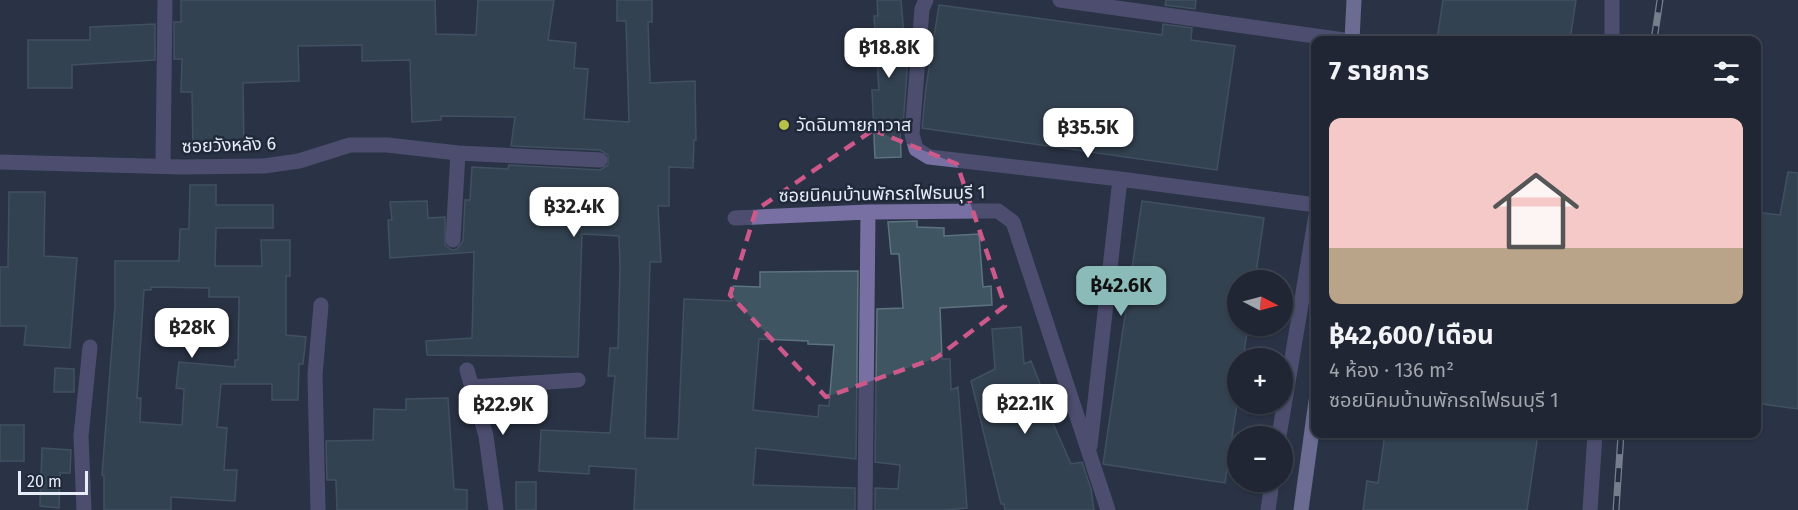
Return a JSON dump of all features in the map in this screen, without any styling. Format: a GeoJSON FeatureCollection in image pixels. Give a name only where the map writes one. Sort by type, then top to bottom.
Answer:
{"type":"FeatureCollection","features":[{"type":"Feature","properties":{"kind":"main road"},"geometry":{"type":"LineString","coordinates":[[1352,0],[1352,36]]}},
{"type":"Feature","properties":{"kind":"main road"},"geometry":{"type":"LineString","coordinates":[[1301,510],[1311,437]]}},
{"type":"Feature","properties":{"kind":"street"},"geometry":{"type":"LineString","coordinates":[[164,166],[165,0]]}},
{"type":"Feature","properties":{"kind":"street"},"geometry":{"type":"LineString","coordinates":[[926,0],[922,9],[912,134],[916,149],[929,157],[1311,204]]}},
{"type":"Feature","properties":{"kind":"street"},"geometry":{"type":"LineString","coordinates":[[1060,0],[1316,36]]}},
{"type":"Feature","properties":{"kind":"street"},"geometry":{"type":"LineString","coordinates":[[1345,36],[1352,0]]}},
{"type":"Feature","properties":{"kind":"street"},"geometry":{"type":"LineString","coordinates":[[1612,0],[1612,36]]}},
{"type":"Feature","properties":{"kind":"street","name":"ซอยวังหลัง 6"},"geometry":{"type":"LineString","coordinates":[[0,162],[264,166],[299,161],[350,145],[387,145],[458,153],[600,160]]}},
{"type":"Feature","properties":{"kind":"street"},"geometry":{"type":"LineString","coordinates":[[453,240],[458,153]]}},
{"type":"Feature","properties":{"kind":"street"},"geometry":{"type":"LineString","coordinates":[[1089,452],[1120,179]]}},
{"type":"Feature","properties":{"kind":"street","name":"ซอยนิคมบ้านพักรถไฟธนบุรี 1"},"geometry":{"type":"LineString","coordinates":[[735,218],[868,212],[998,211],[1012,222],[1108,510]]}},
{"type":"Feature","properties":{"kind":"street"},"geometry":{"type":"LineString","coordinates":[[865,510],[868,212]]}},
{"type":"Feature","properties":{"kind":"street"},"geometry":{"type":"LineString","coordinates":[[1281,426],[1311,245]]}},
{"type":"Feature","properties":{"kind":"street"},"geometry":{"type":"LineString","coordinates":[[318,510],[315,375],[321,305]]}},
{"type":"Feature","properties":{"kind":"street"},"geometry":{"type":"LineString","coordinates":[[84,510],[81,436],[90,346]]}},
{"type":"Feature","properties":{"kind":"street"},"geometry":{"type":"LineString","coordinates":[[467,370],[486,436],[496,510]]}},
{"type":"Feature","properties":{"kind":"street"},"geometry":{"type":"LineString","coordinates":[[472,387],[578,380]]}},
{"type":"Feature","properties":{"kind":"street"},"geometry":{"type":"LineString","coordinates":[[1590,510],[1595,438]]}},
{"type":"Feature","properties":{"kind":"street"},"geometry":{"type":"LineString","coordinates":[[1268,510],[1271,492]]}},
{"type":"Feature","properties":{"kind":"highlighted area"},"geometry":{"type":"Polygon","coordinates":[[[873,130],[957,164],[1005,306],[936,358],[826,397],[730,295],[756,210],[873,130]]]}},
{"type":"Feature","properties":{"kind":"building"},"geometry":{"type":"Polygon","coordinates":[[[181,0],[435,0],[436,34],[476,35],[478,0],[554,0],[548,40],[576,43],[574,68],[588,69],[584,119],[629,122],[626,21],[617,21],[617,0],[652,0],[652,22],[648,22],[650,83],[695,81],[696,140],[694,140],[693,168],[669,167],[669,206],[658,206],[661,262],[650,262],[645,438],[678,439],[684,299],[732,301],[732,286],[760,287],[760,272],[858,271],[856,459],[756,448],[753,485],[855,488],[855,510],[634,510],[636,469],[589,466],[589,474],[539,471],[541,430],[610,433],[615,376],[608,376],[610,348],[618,348],[619,236],[582,234],[578,357],[427,355],[426,341],[472,338],[474,252],[390,258],[388,220],[392,220],[390,202],[427,201],[428,218],[445,217],[445,245],[452,250],[457,249],[463,241],[465,200],[470,200],[472,167],[508,169],[509,165],[600,170],[608,165],[608,155],[600,150],[511,146],[515,117],[441,116],[441,120],[412,122],[410,60],[362,61],[362,45],[298,46],[299,81],[243,83],[244,150],[193,151],[192,92],[181,92],[182,59],[174,59],[174,22],[181,22],[181,0]],[[759,339],[753,410],[818,417],[819,405],[829,406],[834,345],[808,344],[808,341],[759,339]]]}},
{"type":"Feature","properties":{"kind":"building"},"geometry":{"type":"Polygon","coordinates":[[[877,0],[901,0],[907,72],[903,126],[900,125],[901,157],[875,158],[872,90],[879,90],[874,16],[878,16],[877,0]]]}},
{"type":"Feature","properties":{"kind":"building"},"geometry":{"type":"Polygon","coordinates":[[[1166,0],[1196,0],[1195,9],[1165,5],[1166,0]]]}},
{"type":"Feature","properties":{"kind":"building"},"geometry":{"type":"Polygon","coordinates":[[[1443,0],[1576,0],[1571,36],[1438,36],[1443,0]]]}},
{"type":"Feature","properties":{"kind":"building"},"geometry":{"type":"Polygon","coordinates":[[[939,5],[1162,35],[1163,24],[1192,28],[1191,40],[1235,46],[1217,170],[922,128],[939,5]]]}},
{"type":"Feature","properties":{"kind":"building"},"geometry":{"type":"Polygon","coordinates":[[[155,24],[155,60],[72,65],[72,88],[28,88],[28,40],[90,40],[90,27],[155,24]]]}},
{"type":"Feature","properties":{"kind":"building"},"geometry":{"type":"Polygon","coordinates":[[[1788,172],[1798,173],[1798,409],[1761,404],[1761,213],[1780,215],[1788,172]]]}},
{"type":"Feature","properties":{"kind":"building"},"geometry":{"type":"Polygon","coordinates":[[[190,185],[216,185],[216,205],[273,205],[273,228],[216,228],[215,266],[262,266],[261,240],[290,240],[290,276],[286,276],[286,335],[306,337],[303,364],[299,364],[298,400],[272,400],[272,384],[221,384],[217,427],[227,428],[224,470],[237,470],[235,501],[171,497],[171,510],[104,510],[104,476],[102,475],[115,306],[115,261],[179,261],[180,229],[189,229],[190,185]],[[151,287],[151,290],[144,290],[137,398],[141,398],[140,422],[182,425],[184,389],[176,388],[179,362],[235,367],[235,360],[238,360],[239,297],[209,297],[209,288],[151,287]]]}},
{"type":"Feature","properties":{"kind":"building"},"geometry":{"type":"Polygon","coordinates":[[[9,192],[45,192],[44,256],[77,258],[70,348],[24,345],[26,326],[0,326],[0,267],[8,267],[9,192]]]}},
{"type":"Feature","properties":{"kind":"building"},"geometry":{"type":"Polygon","coordinates":[[[1142,201],[1264,218],[1256,270],[1227,270],[1227,336],[1246,336],[1245,348],[1227,348],[1227,414],[1236,414],[1234,426],[1227,426],[1225,483],[1103,464],[1142,201]]]}},
{"type":"Feature","properties":{"kind":"building"},"geometry":{"type":"Polygon","coordinates":[[[917,221],[917,227],[944,228],[944,236],[979,234],[983,287],[991,286],[992,305],[940,308],[942,359],[950,359],[951,390],[958,387],[967,508],[875,510],[875,488],[898,489],[900,465],[875,462],[877,309],[903,308],[899,254],[891,254],[888,222],[917,221]]]}},
{"type":"Feature","properties":{"kind":"building"},"geometry":{"type":"Polygon","coordinates":[[[1021,327],[1024,364],[1031,361],[1051,411],[1048,412],[1071,464],[1082,462],[1091,489],[1094,510],[1005,510],[1004,504],[1001,504],[971,381],[995,369],[992,329],[1021,327]]]}},
{"type":"Feature","properties":{"kind":"building"},"geometry":{"type":"Polygon","coordinates":[[[55,368],[74,369],[74,392],[54,392],[55,368]]]}},
{"type":"Feature","properties":{"kind":"building"},"geometry":{"type":"Polygon","coordinates":[[[448,398],[454,489],[467,490],[467,510],[337,510],[336,480],[327,480],[326,441],[373,440],[374,409],[406,410],[406,399],[448,398]]]}},
{"type":"Feature","properties":{"kind":"building"},"geometry":{"type":"Polygon","coordinates":[[[0,425],[24,425],[24,461],[0,461],[0,425]]]}},
{"type":"Feature","properties":{"kind":"building"},"geometry":{"type":"Polygon","coordinates":[[[1384,438],[1537,438],[1527,510],[1363,510],[1367,481],[1378,483],[1384,438]]]}},
{"type":"Feature","properties":{"kind":"building"},"geometry":{"type":"Polygon","coordinates":[[[42,448],[71,450],[70,473],[60,473],[59,508],[40,506],[42,448]]]}},
{"type":"Feature","properties":{"kind":"building"},"geometry":{"type":"Polygon","coordinates":[[[516,482],[536,482],[536,510],[516,510],[516,482]]]}},
{"type":"Feature","properties":{"kind":"railway"},"geometry":{"type":"LineString","coordinates":[[1655,36],[1660,0]]}},
{"type":"Feature","properties":{"kind":"railway"},"geometry":{"type":"LineString","coordinates":[[1616,510],[1621,438]]}},
{"type":"Feature","properties":{"kind":"place","name":"วัดฉิมทายกาวาส"},"geometry":{"type":"Point","coordinates":[784,125]}}]}
